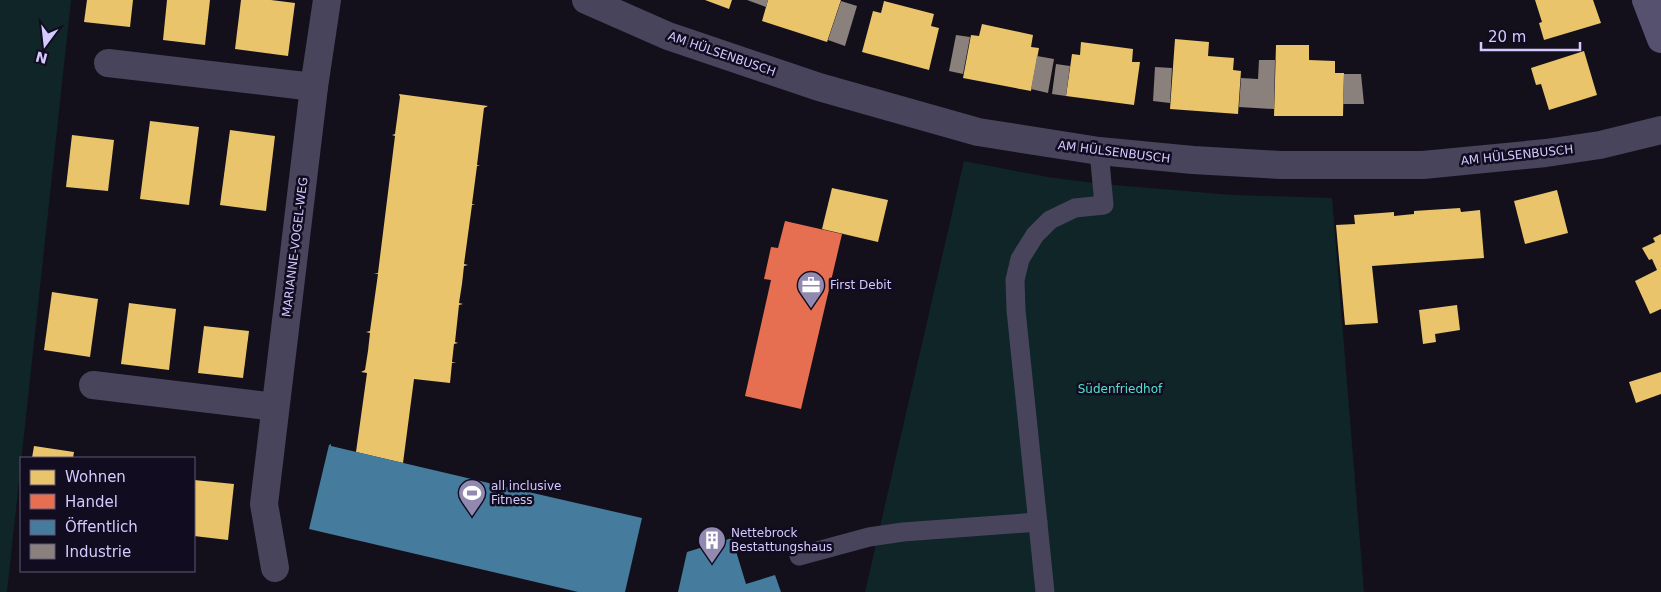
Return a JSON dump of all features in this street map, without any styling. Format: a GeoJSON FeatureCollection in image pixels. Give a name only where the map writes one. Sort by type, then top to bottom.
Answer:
{"type":"FeatureCollection","features":[{"type":"Feature","properties":{"kind":"main road"},"geometry":{"type":"LineString","coordinates":[[1646,0],[1661,39]]}},
{"type":"Feature","properties":{"kind":"street","name":"MARIANNE-VOGEL-WEG"},"geometry":{"type":"LineString","coordinates":[[275,568],[264,504],[314,86],[327,0]]}},
{"type":"Feature","properties":{"kind":"street","name":"AM HÜLSENBUSCH"},"geometry":{"type":"LineString","coordinates":[[586,0],[668,36],[819,87],[978,132],[1099,152],[1271,164],[1423,165],[1546,153],[1600,145],[1661,130]]}},
{"type":"Feature","properties":{"kind":"street"},"geometry":{"type":"LineString","coordinates":[[108,63],[314,86]]}},
{"type":"Feature","properties":{"kind":"street"},"geometry":{"type":"LineString","coordinates":[[93,385],[275,407]]}},
{"type":"Feature","properties":{"kind":"lane"},"geometry":{"type":"LineString","coordinates":[[1045,592],[1016,310],[1015,280],[1020,259],[1035,235],[1050,220],[1075,208],[1104,205],[1099,152]]}},
{"type":"Feature","properties":{"kind":"lane"},"geometry":{"type":"LineString","coordinates":[[799,556],[869,537],[903,532],[1038,522]]}},
{"type":"Feature","properties":{"kind":"green space"},"geometry":{"type":"Polygon","coordinates":[[[0,0],[71,0],[22,457],[20,457],[7,592],[0,592],[0,0]]]}},
{"type":"Feature","properties":{"kind":"green space","name":"Südenfriedhof"},"geometry":{"type":"Polygon","coordinates":[[[964,161],[1047,177],[1102,184],[1233,195],[1332,198],[1364,592],[865,592],[964,161]]]}},
{"type":"Feature","properties":{"kind":"building: Wohnen"},"geometry":{"type":"Polygon","coordinates":[[[87,0],[133,0],[130,27],[84,22],[87,0]]]}},
{"type":"Feature","properties":{"kind":"building: Wohnen"},"geometry":{"type":"Polygon","coordinates":[[[167,0],[210,0],[205,45],[163,40],[167,0]]]}},
{"type":"Feature","properties":{"kind":"building: Wohnen"},"geometry":{"type":"Polygon","coordinates":[[[241,0],[271,0],[295,3],[288,56],[235,49],[241,0]]]}},
{"type":"Feature","properties":{"kind":"building: Wohnen"},"geometry":{"type":"Polygon","coordinates":[[[705,0],[732,0],[729,9],[705,0]]]}},
{"type":"Feature","properties":{"kind":"building: Wohnen"},"geometry":{"type":"Polygon","coordinates":[[[768,0],[841,0],[827,42],[762,21],[768,0]]]}},
{"type":"Feature","properties":{"kind":"building: Wohnen"},"geometry":{"type":"Polygon","coordinates":[[[1535,0],[1593,0],[1601,23],[1544,40],[1539,23],[1542,22],[1535,0]]]}},
{"type":"Feature","properties":{"kind":"building: Wohnen"},"geometry":{"type":"Polygon","coordinates":[[[884,1],[934,14],[931,26],[939,28],[929,70],[862,52],[873,11],[881,13],[884,1]]]}},
{"type":"Feature","properties":{"kind":"building: Wohnen"},"geometry":{"type":"Polygon","coordinates":[[[982,24],[1033,35],[1031,47],[1039,48],[1031,91],[963,78],[971,35],[979,36],[982,24]]]}},
{"type":"Feature","properties":{"kind":"building: Wohnen"},"geometry":{"type":"Polygon","coordinates":[[[1175,39],[1209,42],[1208,56],[1234,58],[1233,70],[1241,71],[1238,114],[1170,109],[1175,39]]]}},
{"type":"Feature","properties":{"kind":"building: Wohnen"},"geometry":{"type":"Polygon","coordinates":[[[1081,42],[1133,49],[1132,62],[1140,62],[1134,105],[1066,96],[1072,54],[1080,55],[1081,42]]]}},
{"type":"Feature","properties":{"kind":"building: Wohnen"},"geometry":{"type":"Polygon","coordinates":[[[1276,45],[1309,45],[1309,60],[1335,61],[1335,73],[1344,73],[1343,116],[1274,116],[1276,45]]]}},
{"type":"Feature","properties":{"kind":"building: Wohnen"},"geometry":{"type":"Polygon","coordinates":[[[1584,51],[1597,95],[1549,110],[1541,84],[1536,85],[1531,68],[1584,51]]]}},
{"type":"Feature","properties":{"kind":"building: Wohnen"},"geometry":{"type":"Polygon","coordinates":[[[399,94],[488,106],[484,108],[477,165],[480,166],[477,166],[472,204],[475,205],[472,205],[464,264],[468,265],[464,266],[459,303],[463,304],[459,305],[455,342],[458,343],[454,344],[452,362],[456,363],[452,363],[450,383],[414,379],[403,463],[356,452],[367,373],[361,372],[365,370],[368,351],[370,333],[366,332],[370,331],[378,274],[374,273],[378,273],[395,136],[392,135],[395,134],[399,94]]]}},
{"type":"Feature","properties":{"kind":"building: Wohnen"},"geometry":{"type":"Polygon","coordinates":[[[150,121],[199,127],[189,205],[140,199],[150,121]]]}},
{"type":"Feature","properties":{"kind":"building: Wohnen"},"geometry":{"type":"Polygon","coordinates":[[[230,130],[275,136],[266,211],[220,205],[230,130]]]}},
{"type":"Feature","properties":{"kind":"building: Wohnen"},"geometry":{"type":"Polygon","coordinates":[[[72,135],[114,140],[108,191],[66,187],[72,135]]]}},
{"type":"Feature","properties":{"kind":"building: Wohnen"},"geometry":{"type":"Polygon","coordinates":[[[832,188],[888,200],[878,242],[822,229],[832,188]]]}},
{"type":"Feature","properties":{"kind":"building: Wohnen"},"geometry":{"type":"Polygon","coordinates":[[[1557,190],[1568,233],[1525,244],[1514,201],[1557,190]]]}},
{"type":"Feature","properties":{"kind":"building: Wohnen"},"geometry":{"type":"Polygon","coordinates":[[[1460,208],[1461,212],[1480,210],[1484,258],[1372,266],[1378,323],[1345,325],[1336,225],[1355,224],[1354,215],[1394,212],[1394,216],[1414,214],[1414,211],[1460,208]]]}},
{"type":"Feature","properties":{"kind":"building: Wohnen"},"geometry":{"type":"Polygon","coordinates":[[[1661,234],[1661,309],[1650,314],[1635,281],[1657,270],[1652,259],[1649,260],[1642,248],[1655,242],[1653,238],[1661,234]]]}},
{"type":"Feature","properties":{"kind":"building: Wohnen"},"geometry":{"type":"Polygon","coordinates":[[[52,292],[98,299],[90,357],[44,350],[52,292]]]}},
{"type":"Feature","properties":{"kind":"building: Wohnen"},"geometry":{"type":"Polygon","coordinates":[[[129,303],[176,309],[169,370],[121,364],[129,303]]]}},
{"type":"Feature","properties":{"kind":"building: Wohnen"},"geometry":{"type":"Polygon","coordinates":[[[1457,305],[1460,330],[1435,334],[1436,342],[1423,344],[1419,310],[1457,305]]]}},
{"type":"Feature","properties":{"kind":"building: Wohnen"},"geometry":{"type":"Polygon","coordinates":[[[204,326],[249,331],[243,378],[198,373],[204,326]]]}},
{"type":"Feature","properties":{"kind":"building: Wohnen"},"geometry":{"type":"Polygon","coordinates":[[[1661,372],[1661,394],[1636,403],[1629,382],[1661,372]]]}},
{"type":"Feature","properties":{"kind":"building: Wohnen"},"geometry":{"type":"Polygon","coordinates":[[[34,446],[74,452],[73,457],[32,457],[34,446]]]}},
{"type":"Feature","properties":{"kind":"building: Wohnen"},"geometry":{"type":"Polygon","coordinates":[[[195,480],[234,484],[228,540],[195,536],[195,480]]]}},
{"type":"Feature","properties":{"kind":"building: Handel"},"geometry":{"type":"Polygon","coordinates":[[[785,221],[842,234],[801,409],[745,396],[771,280],[764,279],[771,247],[778,248],[785,221]]]}},
{"type":"Feature","properties":{"kind":"building: Öffentlich"},"geometry":{"type":"Polygon","coordinates":[[[331,444],[331,446],[523,491],[524,487],[524,491],[642,518],[625,592],[578,592],[309,529],[329,445],[331,444]]]}},
{"type":"Feature","properties":{"kind":"building: Öffentlich","name":"Nettebrock Bestattungshaus"},"geometry":{"type":"Polygon","coordinates":[[[732,538],[746,584],[775,575],[781,592],[678,592],[687,552],[732,538]]]}},
{"type":"Feature","properties":{"kind":"building: Industrie"},"geometry":{"type":"Polygon","coordinates":[[[747,0],[768,0],[766,7],[747,0]]]}},
{"type":"Feature","properties":{"kind":"building: Industrie"},"geometry":{"type":"Polygon","coordinates":[[[841,1],[857,6],[845,46],[828,40],[841,1]]]}},
{"type":"Feature","properties":{"kind":"building: Industrie"},"geometry":{"type":"Polygon","coordinates":[[[956,35],[970,37],[963,74],[949,71],[956,35]]]}},
{"type":"Feature","properties":{"kind":"building: Industrie"},"geometry":{"type":"Polygon","coordinates":[[[1037,56],[1054,59],[1048,93],[1031,89],[1037,56]]]}},
{"type":"Feature","properties":{"kind":"building: Industrie"},"geometry":{"type":"Polygon","coordinates":[[[1259,60],[1275,60],[1274,109],[1239,107],[1241,78],[1258,79],[1259,60]]]}},
{"type":"Feature","properties":{"kind":"building: Industrie"},"geometry":{"type":"Polygon","coordinates":[[[1056,64],[1070,66],[1066,96],[1052,94],[1056,64]]]}},
{"type":"Feature","properties":{"kind":"building: Industrie"},"geometry":{"type":"Polygon","coordinates":[[[1155,67],[1172,68],[1170,103],[1153,101],[1155,67]]]}},
{"type":"Feature","properties":{"kind":"building: Industrie"},"geometry":{"type":"Polygon","coordinates":[[[1344,74],[1361,74],[1364,104],[1343,104],[1344,74]]]}},
{"type":"Feature","properties":{"kind":"place","name":"First Debit"},"geometry":{"type":"Point","coordinates":[811,309]}},
{"type":"Feature","properties":{"kind":"place","name":"all inclusive Fitness"},"geometry":{"type":"Point","coordinates":[472,517]}},
{"type":"Feature","properties":{"kind":"place","name":"Nettebrock Bestattungshaus"},"geometry":{"type":"Point","coordinates":[712,564]}}]}
